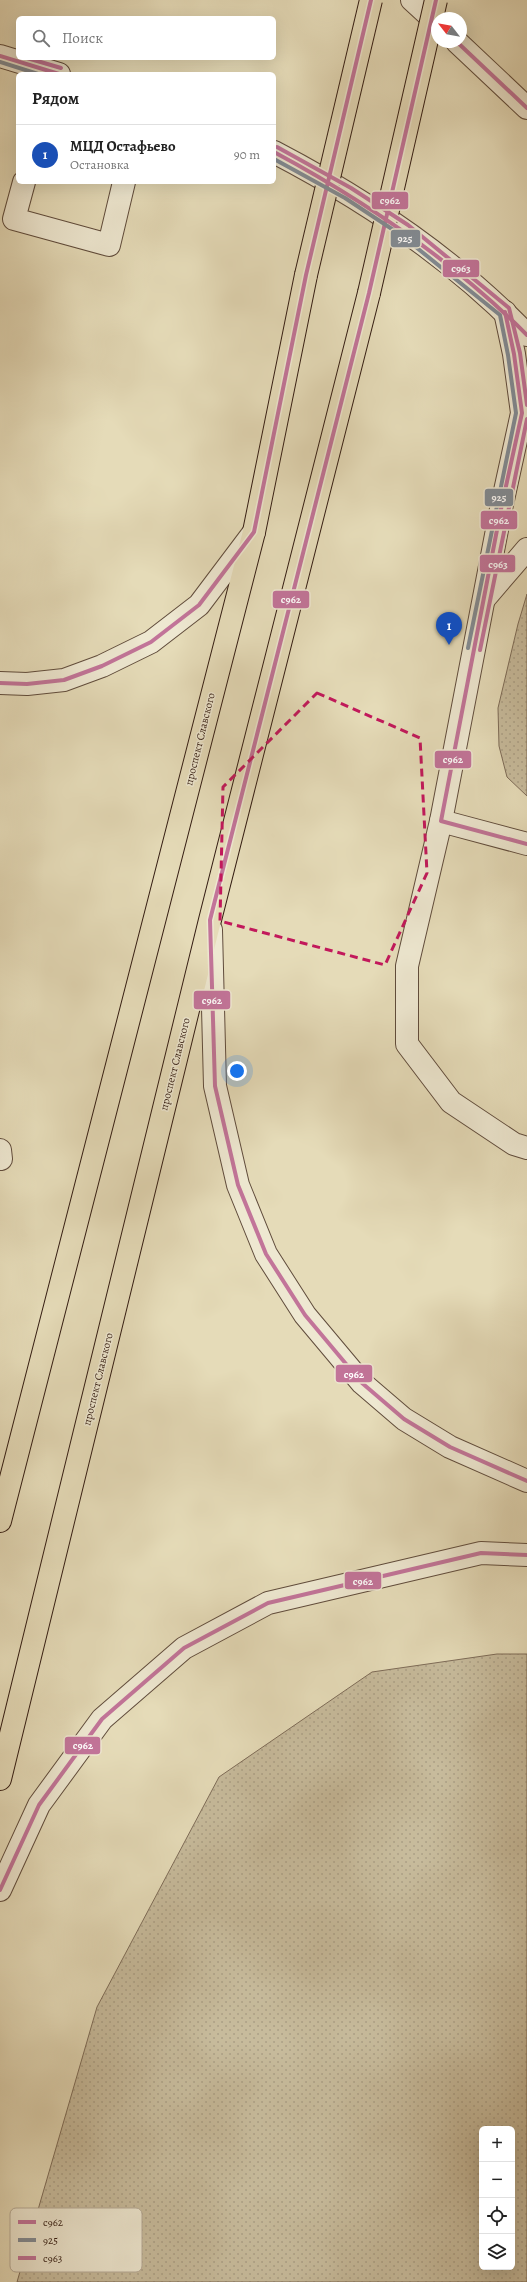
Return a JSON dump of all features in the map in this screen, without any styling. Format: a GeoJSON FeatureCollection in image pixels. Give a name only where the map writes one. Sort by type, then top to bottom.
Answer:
{"type":"FeatureCollection","features":[{"type":"Feature","properties":{"kind":"main road","name":"проспект Славского"},"geometry":{"type":"LineString","coordinates":[[0,1521],[254,532],[306,275],[371,0]]}},
{"type":"Feature","properties":{"kind":"main road","name":"проспект Славского"},"geometry":{"type":"LineString","coordinates":[[0,1779],[210,920],[369,293],[436,0]]}},
{"type":"Feature","properties":{"kind":"street"},"geometry":{"type":"LineString","coordinates":[[412,0],[431,17]]}},
{"type":"Feature","properties":{"kind":"street"},"geometry":{"type":"LineString","coordinates":[[463,48],[527,108]]}},
{"type":"Feature","properties":{"kind":"street"},"geometry":{"type":"LineString","coordinates":[[15,64],[50,72]]}},
{"type":"Feature","properties":{"kind":"street"},"geometry":{"type":"LineString","coordinates":[[276,153],[348,194],[405,230],[505,312],[527,335]]}},
{"type":"Feature","properties":{"kind":"street"},"geometry":{"type":"LineString","coordinates":[[23,184],[14,219],[109,245],[124,184]]}},
{"type":"Feature","properties":{"kind":"street"},"geometry":{"type":"LineString","coordinates":[[505,312],[514,354],[522,413],[483,600],[441,821],[407,966],[407,1044],[451,1102],[514,1144],[527,1148]]}},
{"type":"Feature","properties":{"kind":"street"},"geometry":{"type":"LineString","coordinates":[[0,683],[27,684],[64,680],[102,666],[151,642],[199,605],[254,532]]}},
{"type":"Feature","properties":{"kind":"street"},"geometry":{"type":"LineString","coordinates":[[483,600],[527,549]]}},
{"type":"Feature","properties":{"kind":"street"},"geometry":{"type":"LineString","coordinates":[[441,821],[527,844]]}},
{"type":"Feature","properties":{"kind":"street"},"geometry":{"type":"LineString","coordinates":[[210,920],[215,1086],[238,1185],[266,1254],[305,1315],[362,1383],[404,1419],[450,1447],[527,1481]]}},
{"type":"Feature","properties":{"kind":"street"},"geometry":{"type":"LineString","coordinates":[[0,1890],[39,1805],[102,1719],[184,1648],[268,1603],[481,1553],[527,1555]]}},
{"type":"Feature","properties":{"kind":"highlighted area"},"geometry":{"type":"Polygon","coordinates":[[[317,693],[420,738],[427,873],[385,965],[220,921],[223,787],[317,693]]]}},
{"type":"Feature","properties":{"kind":"shaded area"},"geometry":{"type":"Polygon","coordinates":[[[527,594],[527,796],[507,777],[499,746],[498,708],[518,624],[527,594]]]}},
{"type":"Feature","properties":{"kind":"shaded area"},"geometry":{"type":"Polygon","coordinates":[[[497,1654],[527,1654],[527,2282],[17,2282],[20,2272],[142,2272],[142,2208],[39,2208],[97,2007],[219,1777],[372,1672],[497,1654]]]}},
{"type":"Feature","properties":{"kind":"transit line","name":"с962"},"geometry":{"type":"LineString","coordinates":[[0,683],[27,684],[64,680],[102,666],[151,642],[199,605],[254,532],[306,275],[371,0]]}},
{"type":"Feature","properties":{"kind":"transit line","name":"с962"},"geometry":{"type":"LineString","coordinates":[[436,0],[369,293],[210,920],[215,1086],[238,1185],[266,1254],[305,1315],[362,1383],[404,1419],[450,1447],[527,1481]]}},
{"type":"Feature","properties":{"kind":"transit line","name":"с962"},"geometry":{"type":"LineString","coordinates":[[463,48],[527,108]]}},
{"type":"Feature","properties":{"kind":"transit line","name":"с962"},"geometry":{"type":"LineString","coordinates":[[0,56],[52,72]]}},
{"type":"Feature","properties":{"kind":"transit line","name":"с963"},"geometry":{"type":"LineString","coordinates":[[34,60],[61,68]]}},
{"type":"Feature","properties":{"kind":"transit line","name":"925"},"geometry":{"type":"LineString","coordinates":[[0,62],[32,72]]}},
{"type":"Feature","properties":{"kind":"transit line","name":"с963"},"geometry":{"type":"LineString","coordinates":[[277,147],[351,188],[408,225],[509,308],[520,353],[527,405]]}},
{"type":"Feature","properties":{"kind":"transit line","name":"с962"},"geometry":{"type":"LineString","coordinates":[[276,153],[375,212],[439,257],[527,335]]}},
{"type":"Feature","properties":{"kind":"transit line","name":"925"},"geometry":{"type":"LineString","coordinates":[[276,160],[345,198],[401,235],[500,315],[508,355],[516,413],[468,648]]}},
{"type":"Feature","properties":{"kind":"transit line","name":"с962"},"geometry":{"type":"LineString","coordinates":[[505,312],[514,354],[522,413],[501,509],[441,821],[527,844]]}},
{"type":"Feature","properties":{"kind":"transit line","name":"с963"},"geometry":{"type":"LineString","coordinates":[[480,650],[527,419]]}},
{"type":"Feature","properties":{"kind":"transit line","name":"с962"},"geometry":{"type":"LineString","coordinates":[[0,1890],[39,1805],[102,1719],[184,1648],[268,1603],[481,1553],[527,1555]]}},
{"type":"Feature","properties":{"kind":"place","name":"МЦД Остафьево"},"geometry":{"type":"Point","coordinates":[449,645]}}]}
